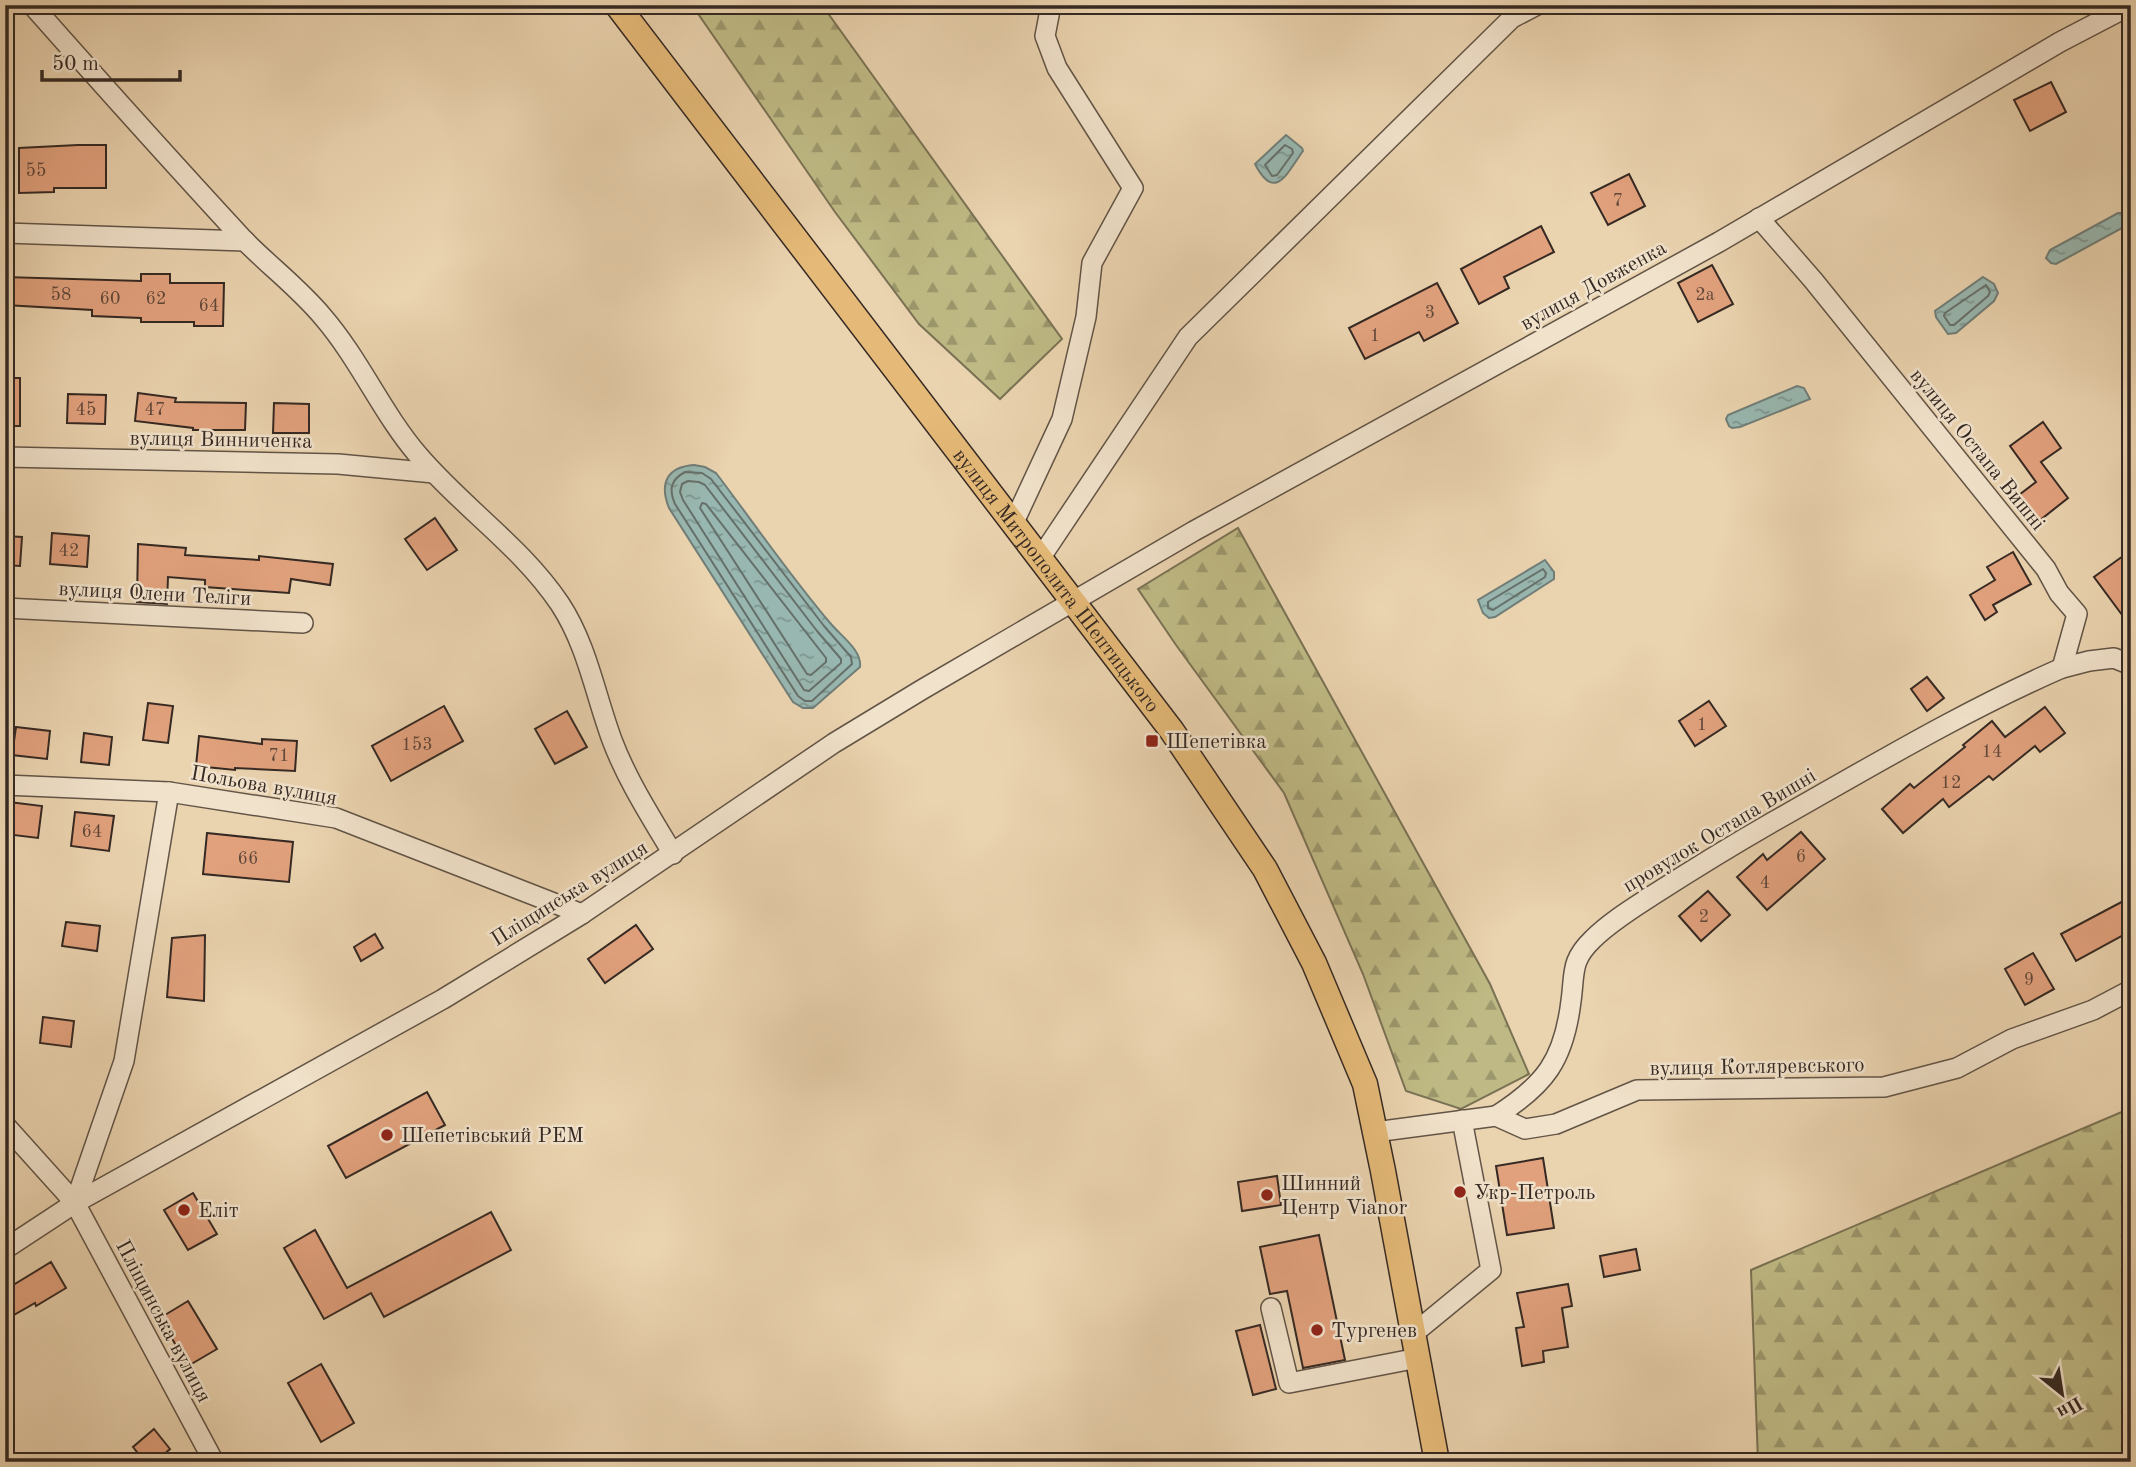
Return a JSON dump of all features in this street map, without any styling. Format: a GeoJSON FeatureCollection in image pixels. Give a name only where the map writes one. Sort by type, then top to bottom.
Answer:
{"type":"FeatureCollection","features":[{"type":"Feature","properties":{"kind":"main road","name":"вулиця Митрополита Шептицького"},"geometry":{"type":"LineString","coordinates":[[617,5],[1172,731],[1265,869],[1314,964],[1365,1084],[1437,1462]]}},
{"type":"Feature","properties":{"kind":"street"},"geometry":{"type":"LineString","coordinates":[[32,5],[245,241],[312,304],[352,356],[405,439],[434,473],[530,565],[561,606],[584,650],[613,743],[641,800],[673,854]]}},
{"type":"Feature","properties":{"kind":"street"},"geometry":{"type":"LineString","coordinates":[[1014,522],[1062,419],[1086,317],[1092,263],[1133,188],[1057,68],[1045,36],[1051,5]]}},
{"type":"Feature","properties":{"kind":"street"},"geometry":{"type":"LineString","coordinates":[[1041,557],[1188,337],[1508,12],[1536,5]]}},
{"type":"Feature","properties":{"kind":"street","name":"вулиця Довженка"},"geometry":{"type":"LineString","coordinates":[[1074,601],[1194,531],[1719,243],[2060,42],[2131,5]]}},
{"type":"Feature","properties":{"kind":"street","name":"вулиця Остапа Вишні"},"geometry":{"type":"LineString","coordinates":[[1759,218],[2046,569],[2059,593],[2077,614],[2062,668]]}},
{"type":"Feature","properties":{"kind":"street"},"geometry":{"type":"LineString","coordinates":[[5,233],[245,241]]}},
{"type":"Feature","properties":{"kind":"street","name":"вулиця Винниченка"},"geometry":{"type":"LineString","coordinates":[[5,457],[338,464],[434,473]]}},
{"type":"Feature","properties":{"kind":"street","name":"Пліщинська вулиця"},"geometry":{"type":"LineString","coordinates":[[5,1249],[75,1203],[443,999],[582,914],[834,743],[1074,601]]}},
{"type":"Feature","properties":{"kind":"street","name":"вулиця Олени Теліги"},"geometry":{"type":"LineString","coordinates":[[5,608],[303,622]]}},
{"type":"Feature","properties":{"kind":"street"},"geometry":{"type":"LineString","coordinates":[[2062,668],[2089,661],[2114,659],[2131,665]]}},
{"type":"Feature","properties":{"kind":"street","name":"провулок Остапа Вишні"},"geometry":{"type":"LineString","coordinates":[[1496,1116],[1540,1083],[1554,1063],[1564,1037],[1579,953],[1595,936],[1708,859],[2009,691],[2062,668]]}},
{"type":"Feature","properties":{"kind":"street","name":"Польова вулиця"},"geometry":{"type":"LineString","coordinates":[[5,785],[169,792],[336,818],[582,914]]}},
{"type":"Feature","properties":{"kind":"street"},"geometry":{"type":"LineString","coordinates":[[5,1125],[75,1203],[124,1061],[169,792]]}},
{"type":"Feature","properties":{"kind":"street","name":"вулиця Котляревського"},"geometry":{"type":"LineString","coordinates":[[1375,1132],[1496,1116],[1525,1129],[1556,1124],[1637,1090],[1884,1087],[1957,1068],[2012,1038],[2093,1010],[2131,990]]}},
{"type":"Feature","properties":{"kind":"street"},"geometry":{"type":"LineString","coordinates":[[1413,1334],[1491,1270],[1462,1120]]}},
{"type":"Feature","properties":{"kind":"street","name":"Пліщинська вулиця"},"geometry":{"type":"LineString","coordinates":[[75,1203],[214,1462]]}},
{"type":"Feature","properties":{"kind":"street"},"geometry":{"type":"LineString","coordinates":[[1271,1308],[1289,1383],[1418,1359]]}},
{"type":"Feature","properties":{"kind":"green space"},"geometry":{"type":"Polygon","coordinates":[[[692,5],[822,5],[1062,339],[1000,399],[919,324],[835,212],[692,5]]]}},
{"type":"Feature","properties":{"kind":"green space"},"geometry":{"type":"Polygon","coordinates":[[[1238,528],[1490,984],[1529,1074],[1461,1109],[1406,1091],[1363,974],[1284,793],[1138,589],[1238,528]]]}},
{"type":"Feature","properties":{"kind":"green space"},"geometry":{"type":"Polygon","coordinates":[[[2131,1108],[2131,1462],[1758,1462],[1751,1270],[2131,1108]]]}},
{"type":"Feature","properties":{"kind":"water"},"geometry":{"type":"Polygon","coordinates":[[[1286,135],[1303,151],[1286,175],[1275,183],[1269,182],[1255,164],[1286,135]]]}},
{"type":"Feature","properties":{"kind":"water"},"geometry":{"type":"Polygon","coordinates":[[[2118,213],[2127,217],[2122,228],[2056,264],[2046,258],[2050,250],[2118,213]]]}},
{"type":"Feature","properties":{"kind":"water"},"geometry":{"type":"Polygon","coordinates":[[[1983,277],[1994,284],[1998,293],[1994,301],[1956,333],[1948,334],[1935,311],[1983,277]]]}},
{"type":"Feature","properties":{"kind":"water"},"geometry":{"type":"Polygon","coordinates":[[[1797,386],[1804,388],[1810,399],[1740,427],[1729,426],[1726,419],[1728,415],[1797,386]]]}},
{"type":"Feature","properties":{"kind":"water"},"geometry":{"type":"Polygon","coordinates":[[[694,465],[716,473],[801,587],[858,655],[860,667],[813,708],[803,708],[793,702],[669,508],[665,491],[668,478],[677,469],[694,465]]]}},
{"type":"Feature","properties":{"kind":"water"},"geometry":{"type":"Polygon","coordinates":[[[1545,560],[1554,572],[1554,579],[1495,617],[1489,618],[1483,613],[1478,600],[1545,560]]]}},
{"type":"Feature","properties":{"kind":"building"},"geometry":{"type":"Polygon","coordinates":[[[2051,82],[2066,112],[2030,131],[2014,100],[2051,82]]]}},
{"type":"Feature","properties":{"kind":"building"},"geometry":{"type":"Polygon","coordinates":[[[106,145],[106,188],[54,188],[54,192],[19,193],[19,148],[106,145]]]}},
{"type":"Feature","properties":{"kind":"building"},"geometry":{"type":"Polygon","coordinates":[[[1629,174],[1645,206],[1608,225],[1591,193],[1629,174]]]}},
{"type":"Feature","properties":{"kind":"building"},"geometry":{"type":"Polygon","coordinates":[[[1541,226],[1554,252],[1504,277],[1509,288],[1479,304],[1461,269],[1541,226]]]}},
{"type":"Feature","properties":{"kind":"building"},"geometry":{"type":"Polygon","coordinates":[[[1712,265],[1733,304],[1698,322],[1678,283],[1712,265]]]}},
{"type":"Feature","properties":{"kind":"building"},"geometry":{"type":"Polygon","coordinates":[[[141,274],[170,274],[170,283],[224,283],[223,326],[194,326],[194,322],[141,322],[141,318],[92,316],[92,310],[5,305],[5,277],[141,281],[141,274]]]}},
{"type":"Feature","properties":{"kind":"building"},"geometry":{"type":"Polygon","coordinates":[[[1437,283],[1458,323],[1424,341],[1419,332],[1365,359],[1349,328],[1437,283]]]}},
{"type":"Feature","properties":{"kind":"building"},"geometry":{"type":"Polygon","coordinates":[[[5,378],[20,378],[20,426],[5,426],[5,378]]]}},
{"type":"Feature","properties":{"kind":"building"},"geometry":{"type":"Polygon","coordinates":[[[138,393],[176,398],[175,402],[246,403],[245,430],[193,430],[135,421],[138,393]]]}},
{"type":"Feature","properties":{"kind":"building"},"geometry":{"type":"Polygon","coordinates":[[[68,394],[106,395],[105,424],[67,423],[68,394]]]}},
{"type":"Feature","properties":{"kind":"building"},"geometry":{"type":"Polygon","coordinates":[[[274,403],[309,404],[309,433],[273,433],[274,403]]]}},
{"type":"Feature","properties":{"kind":"building"},"geometry":{"type":"Polygon","coordinates":[[[2043,422],[2061,448],[2041,462],[2068,498],[2039,521],[2019,495],[2036,482],[2010,446],[2043,422]]]}},
{"type":"Feature","properties":{"kind":"building"},"geometry":{"type":"Polygon","coordinates":[[[435,518],[457,550],[427,570],[405,539],[435,518]]]}},
{"type":"Feature","properties":{"kind":"building"},"geometry":{"type":"Polygon","coordinates":[[[52,533],[89,536],[87,567],[50,564],[52,533]]]}},
{"type":"Feature","properties":{"kind":"building"},"geometry":{"type":"Polygon","coordinates":[[[5,536],[22,537],[20,566],[5,565],[5,536]]]}},
{"type":"Feature","properties":{"kind":"building"},"geometry":{"type":"Polygon","coordinates":[[[138,544],[186,548],[185,555],[259,560],[259,556],[333,564],[330,585],[291,579],[289,593],[205,587],[205,580],[168,577],[167,604],[137,602],[138,544]]]}},
{"type":"Feature","properties":{"kind":"building"},"geometry":{"type":"Polygon","coordinates":[[[2013,552],[2031,584],[1993,605],[1997,612],[1985,620],[1970,595],[1995,580],[1987,567],[2013,552]]]}},
{"type":"Feature","properties":{"kind":"building"},"geometry":{"type":"Polygon","coordinates":[[[2123,556],[2131,566],[2131,627],[2094,577],[2123,556]]]}},
{"type":"Feature","properties":{"kind":"building"},"geometry":{"type":"Polygon","coordinates":[[[1927,677],[1944,698],[1927,711],[1911,689],[1927,677]]]}},
{"type":"Feature","properties":{"kind":"building"},"geometry":{"type":"Polygon","coordinates":[[[1709,701],[1726,726],[1695,746],[1679,721],[1709,701]]]}},
{"type":"Feature","properties":{"kind":"building"},"geometry":{"type":"Polygon","coordinates":[[[148,703],[173,706],[168,743],[143,740],[148,703]]]}},
{"type":"Feature","properties":{"kind":"building"},"geometry":{"type":"Polygon","coordinates":[[[444,706],[463,741],[391,781],[372,746],[444,706]]]}},
{"type":"Feature","properties":{"kind":"building"},"geometry":{"type":"Polygon","coordinates":[[[2045,707],[2065,733],[2040,752],[2035,746],[1993,780],[1989,776],[1949,807],[1943,799],[1903,833],[1882,809],[1910,784],[1914,788],[1965,747],[1963,745],[1992,721],[2005,737],[2045,707]]]}},
{"type":"Feature","properties":{"kind":"building"},"geometry":{"type":"Polygon","coordinates":[[[567,711],[587,747],[555,764],[535,729],[567,711]]]}},
{"type":"Feature","properties":{"kind":"building"},"geometry":{"type":"Polygon","coordinates":[[[16,727],[50,731],[47,759],[12,755],[16,727]]]}},
{"type":"Feature","properties":{"kind":"building"},"geometry":{"type":"Polygon","coordinates":[[[84,733],[112,737],[109,765],[81,762],[84,733]]]}},
{"type":"Feature","properties":{"kind":"building"},"geometry":{"type":"Polygon","coordinates":[[[199,736],[262,744],[262,739],[297,741],[295,771],[196,766],[199,736]]]}},
{"type":"Feature","properties":{"kind":"building"},"geometry":{"type":"Polygon","coordinates":[[[9,802],[42,806],[38,838],[5,834],[9,802]]]}},
{"type":"Feature","properties":{"kind":"building"},"geometry":{"type":"Polygon","coordinates":[[[75,812],[114,816],[109,851],[71,846],[75,812]]]}},
{"type":"Feature","properties":{"kind":"building"},"geometry":{"type":"Polygon","coordinates":[[[1801,832],[1825,859],[1767,910],[1737,877],[1763,854],[1767,860],[1801,832]]]}},
{"type":"Feature","properties":{"kind":"building"},"geometry":{"type":"Polygon","coordinates":[[[207,833],[293,842],[289,882],[203,874],[207,833]]]}},
{"type":"Feature","properties":{"kind":"building"},"geometry":{"type":"Polygon","coordinates":[[[1708,891],[1730,915],[1701,941],[1679,916],[1708,891]]]}},
{"type":"Feature","properties":{"kind":"building"},"geometry":{"type":"Polygon","coordinates":[[[2131,897],[2131,931],[2076,961],[2061,934],[2131,897]]]}},
{"type":"Feature","properties":{"kind":"building"},"geometry":{"type":"Polygon","coordinates":[[[66,922],[100,926],[97,951],[62,946],[66,922]]]}},
{"type":"Feature","properties":{"kind":"building"},"geometry":{"type":"Polygon","coordinates":[[[636,925],[653,949],[605,983],[588,959],[636,925]]]}},
{"type":"Feature","properties":{"kind":"building"},"geometry":{"type":"Polygon","coordinates":[[[375,934],[383,948],[361,961],[354,947],[375,934]]]}},
{"type":"Feature","properties":{"kind":"building"},"geometry":{"type":"Polygon","coordinates":[[[205,935],[204,1001],[167,997],[172,938],[205,935]]]}},
{"type":"Feature","properties":{"kind":"building"},"geometry":{"type":"Polygon","coordinates":[[[2033,953],[2054,989],[2025,1005],[2005,969],[2033,953]]]}},
{"type":"Feature","properties":{"kind":"building"},"geometry":{"type":"Polygon","coordinates":[[[43,1017],[74,1021],[71,1047],[40,1043],[43,1017]]]}},
{"type":"Feature","properties":{"kind":"building","name":"Шепетівський РЕМ"},"geometry":{"type":"Polygon","coordinates":[[[427,1092],[445,1125],[346,1178],[328,1146],[427,1092]]]}},
{"type":"Feature","properties":{"kind":"building"},"geometry":{"type":"Polygon","coordinates":[[[1543,1158],[1554,1228],[1507,1235],[1496,1166],[1543,1158]]]}},
{"type":"Feature","properties":{"kind":"building"},"geometry":{"type":"Polygon","coordinates":[[[1277,1176],[1281,1205],[1242,1211],[1238,1182],[1277,1176]]]}},
{"type":"Feature","properties":{"kind":"building"},"geometry":{"type":"Polygon","coordinates":[[[193,1193],[217,1234],[188,1250],[164,1210],[193,1193]]]}},
{"type":"Feature","properties":{"kind":"building"},"geometry":{"type":"Polygon","coordinates":[[[491,1212],[511,1250],[384,1317],[371,1293],[324,1319],[284,1248],[315,1230],[347,1288],[491,1212]]]}},
{"type":"Feature","properties":{"kind":"building","name":"Тургенев"},"geometry":{"type":"Polygon","coordinates":[[[1319,1235],[1345,1360],[1303,1368],[1287,1291],[1270,1294],[1260,1247],[1319,1235]]]}},
{"type":"Feature","properties":{"kind":"building"},"geometry":{"type":"Polygon","coordinates":[[[1636,1249],[1640,1270],[1604,1277],[1600,1256],[1636,1249]]]}},
{"type":"Feature","properties":{"kind":"building"},"geometry":{"type":"Polygon","coordinates":[[[51,1262],[66,1288],[5,1320],[5,1290],[51,1262]]]}},
{"type":"Feature","properties":{"kind":"building"},"geometry":{"type":"Polygon","coordinates":[[[1568,1284],[1572,1306],[1562,1308],[1568,1347],[1543,1351],[1544,1362],[1522,1366],[1516,1328],[1524,1327],[1517,1293],[1568,1284]]]}},
{"type":"Feature","properties":{"kind":"building"},"geometry":{"type":"Polygon","coordinates":[[[188,1301],[217,1349],[188,1366],[160,1318],[188,1301]]]}},
{"type":"Feature","properties":{"kind":"building"},"geometry":{"type":"Polygon","coordinates":[[[1260,1325],[1276,1389],[1253,1395],[1236,1331],[1260,1325]]]}},
{"type":"Feature","properties":{"kind":"building"},"geometry":{"type":"Polygon","coordinates":[[[321,1364],[354,1423],[321,1442],[288,1383],[321,1364]]]}},
{"type":"Feature","properties":{"kind":"building"},"geometry":{"type":"Polygon","coordinates":[[[154,1429],[170,1449],[155,1462],[145,1462],[133,1447],[154,1429]]]}},
{"type":"Feature","properties":{"kind":"place","name":"Шепетівка"},"geometry":{"type":"Point","coordinates":[1152,741]}},
{"type":"Feature","properties":{"kind":"place","name":"Шепетівський РЕМ"},"geometry":{"type":"Point","coordinates":[387,1135]}},
{"type":"Feature","properties":{"kind":"place","name":"Укр-Петроль"},"geometry":{"type":"Point","coordinates":[1460,1192]}},
{"type":"Feature","properties":{"kind":"place","name":"Шинний Центр Vianor"},"geometry":{"type":"Point","coordinates":[1267,1195]}},
{"type":"Feature","properties":{"kind":"place","name":"Еліт"},"geometry":{"type":"Point","coordinates":[184,1210]}},
{"type":"Feature","properties":{"kind":"place","name":"Тургенев"},"geometry":{"type":"Point","coordinates":[1317,1330]}}]}
